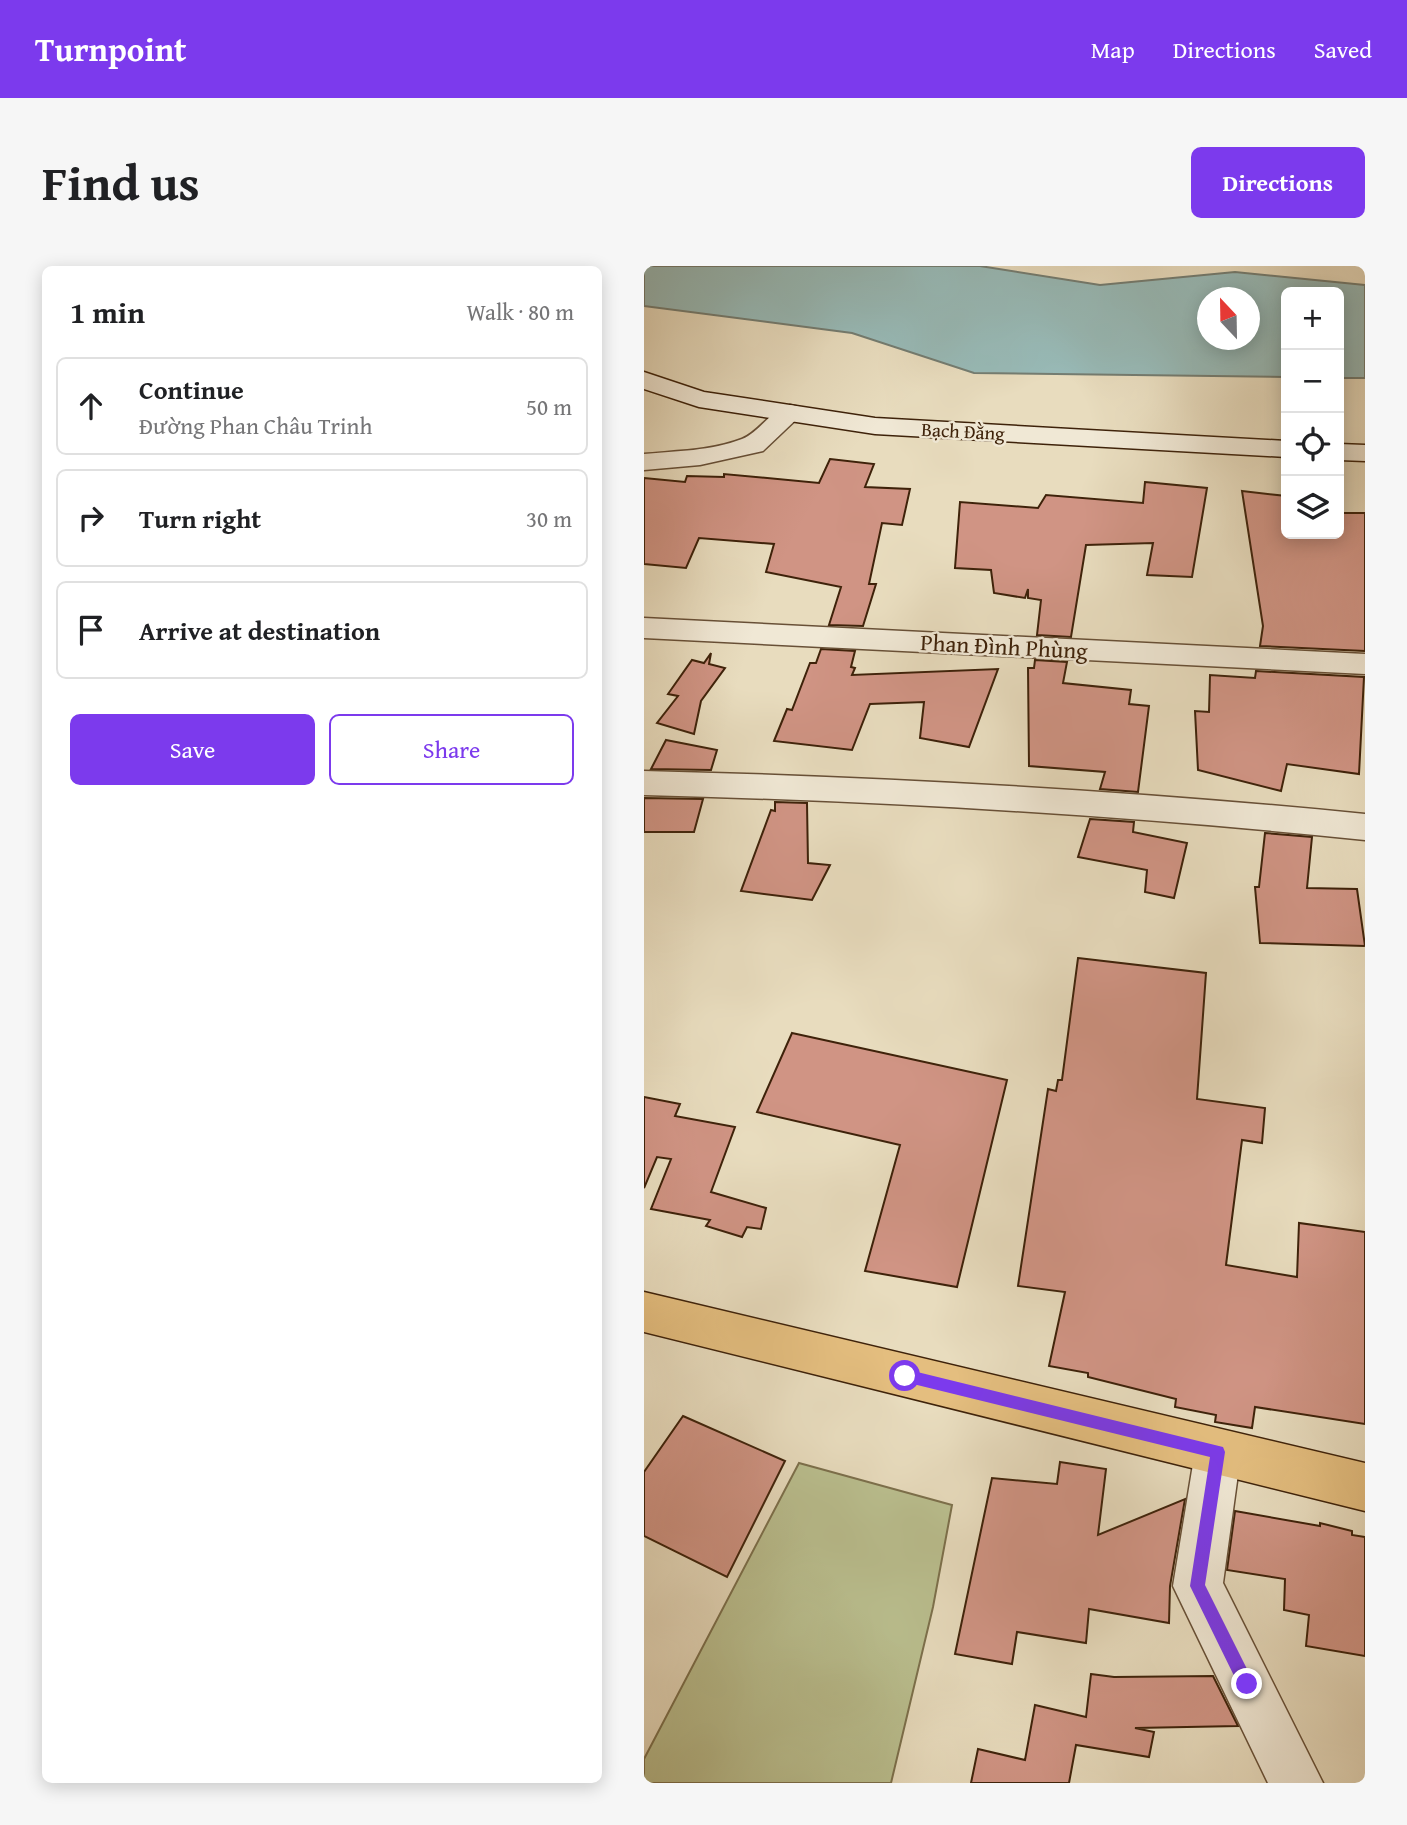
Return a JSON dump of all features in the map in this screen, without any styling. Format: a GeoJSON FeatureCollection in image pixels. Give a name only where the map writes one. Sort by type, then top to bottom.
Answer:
{"type":"FeatureCollection","features":[{"type":"Feature","properties":{"kind":"main road"},"geometry":{"type":"LineString","coordinates":[[644,1312],[1365,1487]]}},
{"type":"Feature","properties":{"kind":"street","name":"Bạch Đằng"},"geometry":{"type":"LineString","coordinates":[[644,380],[699,399],[875,426],[1281,449]]}},
{"type":"Feature","properties":{"kind":"street"},"geometry":{"type":"LineString","coordinates":[[644,461],[700,457],[753,445],[790,413]]}},
{"type":"Feature","properties":{"kind":"street"},"geometry":{"type":"LineString","coordinates":[[1344,452],[1365,453]]}},
{"type":"Feature","properties":{"kind":"street","name":"Phan Đình Phùng"},"geometry":{"type":"LineString","coordinates":[[644,628],[1365,664]]}},
{"type":"Feature","properties":{"kind":"street"},"geometry":{"type":"LineString","coordinates":[[644,783],[867,790],[1184,808],[1365,827]]}},
{"type":"Feature","properties":{"kind":"street"},"geometry":{"type":"LineString","coordinates":[[1218,1452],[1198,1586],[1296,1783]]}},
{"type":"Feature","properties":{"kind":"green space"},"geometry":{"type":"Polygon","coordinates":[[[799,1463],[952,1505],[933,1607],[891,1783],[644,1783],[644,1759],[799,1463]]]}},
{"type":"Feature","properties":{"kind":"water"},"geometry":{"type":"Polygon","coordinates":[[[644,266],[980,266],[1100,285],[1235,272],[1365,285],[1365,378],[1344,378],[1344,287],[1281,287],[1281,377],[974,373],[852,333],[644,306],[644,266]]]}},
{"type":"Feature","properties":{"kind":"building"},"geometry":{"type":"Polygon","coordinates":[[[830,459],[874,464],[865,487],[910,489],[902,525],[882,523],[869,584],[876,584],[863,626],[829,625],[841,587],[766,572],[774,544],[699,538],[686,568],[644,564],[644,478],[685,482],[687,476],[724,477],[724,474],[819,483],[830,459]]]}},
{"type":"Feature","properties":{"kind":"building"},"geometry":{"type":"Polygon","coordinates":[[[1145,482],[1207,488],[1192,577],[1147,575],[1153,543],[1086,545],[1071,637],[1037,635],[1041,600],[1028,598],[1028,589],[1025,598],[994,593],[991,570],[955,568],[960,502],[1038,508],[1046,495],[1143,503],[1145,482]]]}},
{"type":"Feature","properties":{"kind":"building"},"geometry":{"type":"Polygon","coordinates":[[[1242,491],[1281,495],[1281,539],[1344,539],[1344,513],[1365,513],[1365,651],[1260,646],[1263,626],[1242,491]]]}},
{"type":"Feature","properties":{"kind":"building"},"geometry":{"type":"Polygon","coordinates":[[[821,649],[855,651],[851,667],[855,668],[852,675],[998,669],[969,747],[920,738],[924,702],[870,704],[852,750],[774,741],[787,709],[792,710],[810,663],[816,663],[821,649]]]}},
{"type":"Feature","properties":{"kind":"building"},"geometry":{"type":"Polygon","coordinates":[[[711,653],[709,664],[725,668],[701,701],[694,734],[657,723],[678,696],[668,694],[692,660],[704,663],[711,653]]]}},
{"type":"Feature","properties":{"kind":"building"},"geometry":{"type":"Polygon","coordinates":[[[1035,660],[1067,662],[1063,683],[1131,690],[1129,704],[1149,706],[1138,792],[1100,789],[1105,772],[1029,766],[1028,668],[1034,668],[1035,660]]]}},
{"type":"Feature","properties":{"kind":"building"},"geometry":{"type":"Polygon","coordinates":[[[1256,671],[1364,677],[1359,774],[1287,764],[1281,791],[1198,770],[1195,711],[1209,712],[1210,675],[1255,678],[1256,671]]]}},
{"type":"Feature","properties":{"kind":"building"},"geometry":{"type":"Polygon","coordinates":[[[666,740],[717,750],[711,770],[651,769],[666,740]]]}},
{"type":"Feature","properties":{"kind":"building"},"geometry":{"type":"Polygon","coordinates":[[[644,798],[703,799],[694,832],[644,832],[644,798]]]}},
{"type":"Feature","properties":{"kind":"building"},"geometry":{"type":"Polygon","coordinates":[[[775,802],[807,803],[808,863],[830,865],[812,900],[741,891],[771,810],[775,811],[775,802]]]}},
{"type":"Feature","properties":{"kind":"building"},"geometry":{"type":"Polygon","coordinates":[[[1090,819],[1134,822],[1133,832],[1187,843],[1174,898],[1145,892],[1147,870],[1078,857],[1090,819]]]}},
{"type":"Feature","properties":{"kind":"building"},"geometry":{"type":"Polygon","coordinates":[[[1265,833],[1312,837],[1307,888],[1357,889],[1365,946],[1260,943],[1255,887],[1259,887],[1265,833]]]}},
{"type":"Feature","properties":{"kind":"building"},"geometry":{"type":"Polygon","coordinates":[[[1078,958],[1206,973],[1197,1099],[1265,1108],[1262,1143],[1242,1140],[1226,1265],[1297,1277],[1299,1223],[1365,1232],[1365,1424],[1255,1407],[1252,1428],[1215,1422],[1216,1415],[1175,1407],[1176,1399],[1088,1377],[1088,1373],[1049,1366],[1065,1292],[1018,1286],[1048,1089],[1056,1091],[1058,1080],[1062,1080],[1078,958]]]}},
{"type":"Feature","properties":{"kind":"building"},"geometry":{"type":"Polygon","coordinates":[[[792,1033],[1007,1080],[957,1287],[865,1271],[900,1145],[757,1112],[792,1033]]]}},
{"type":"Feature","properties":{"kind":"building"},"geometry":{"type":"Polygon","coordinates":[[[644,1097],[680,1104],[675,1116],[735,1127],[711,1192],[766,1208],[761,1229],[747,1227],[742,1237],[706,1226],[710,1220],[651,1209],[671,1159],[657,1157],[644,1188],[644,1097]]]}},
{"type":"Feature","properties":{"kind":"building"},"geometry":{"type":"Polygon","coordinates":[[[683,1416],[785,1461],[727,1577],[644,1536],[644,1472],[683,1416]]]}},
{"type":"Feature","properties":{"kind":"building"},"geometry":{"type":"Polygon","coordinates":[[[1060,1462],[1106,1469],[1098,1535],[1185,1499],[1170,1586],[1169,1623],[1089,1609],[1086,1643],[1017,1632],[1012,1664],[955,1654],[992,1478],[1057,1484],[1060,1462]]]}},
{"type":"Feature","properties":{"kind":"building"},"geometry":{"type":"Polygon","coordinates":[[[1235,1511],[1320,1526],[1320,1523],[1365,1537],[1365,1656],[1306,1646],[1309,1615],[1284,1610],[1285,1579],[1227,1570],[1235,1511]]]}},
{"type":"Feature","properties":{"kind":"building"},"geometry":{"type":"Polygon","coordinates":[[[1091,1674],[1114,1677],[1213,1676],[1238,1726],[1135,1728],[1154,1732],[1149,1757],[1076,1745],[1069,1783],[971,1783],[978,1749],[1025,1760],[1035,1705],[1086,1717],[1091,1674]]]}},
{"type":"Feature","properties":{"kind":"route"},"geometry":{"type":"LineString","coordinates":[[905,1376],[1218,1452],[1198,1586],[1247,1684]]}}]}
